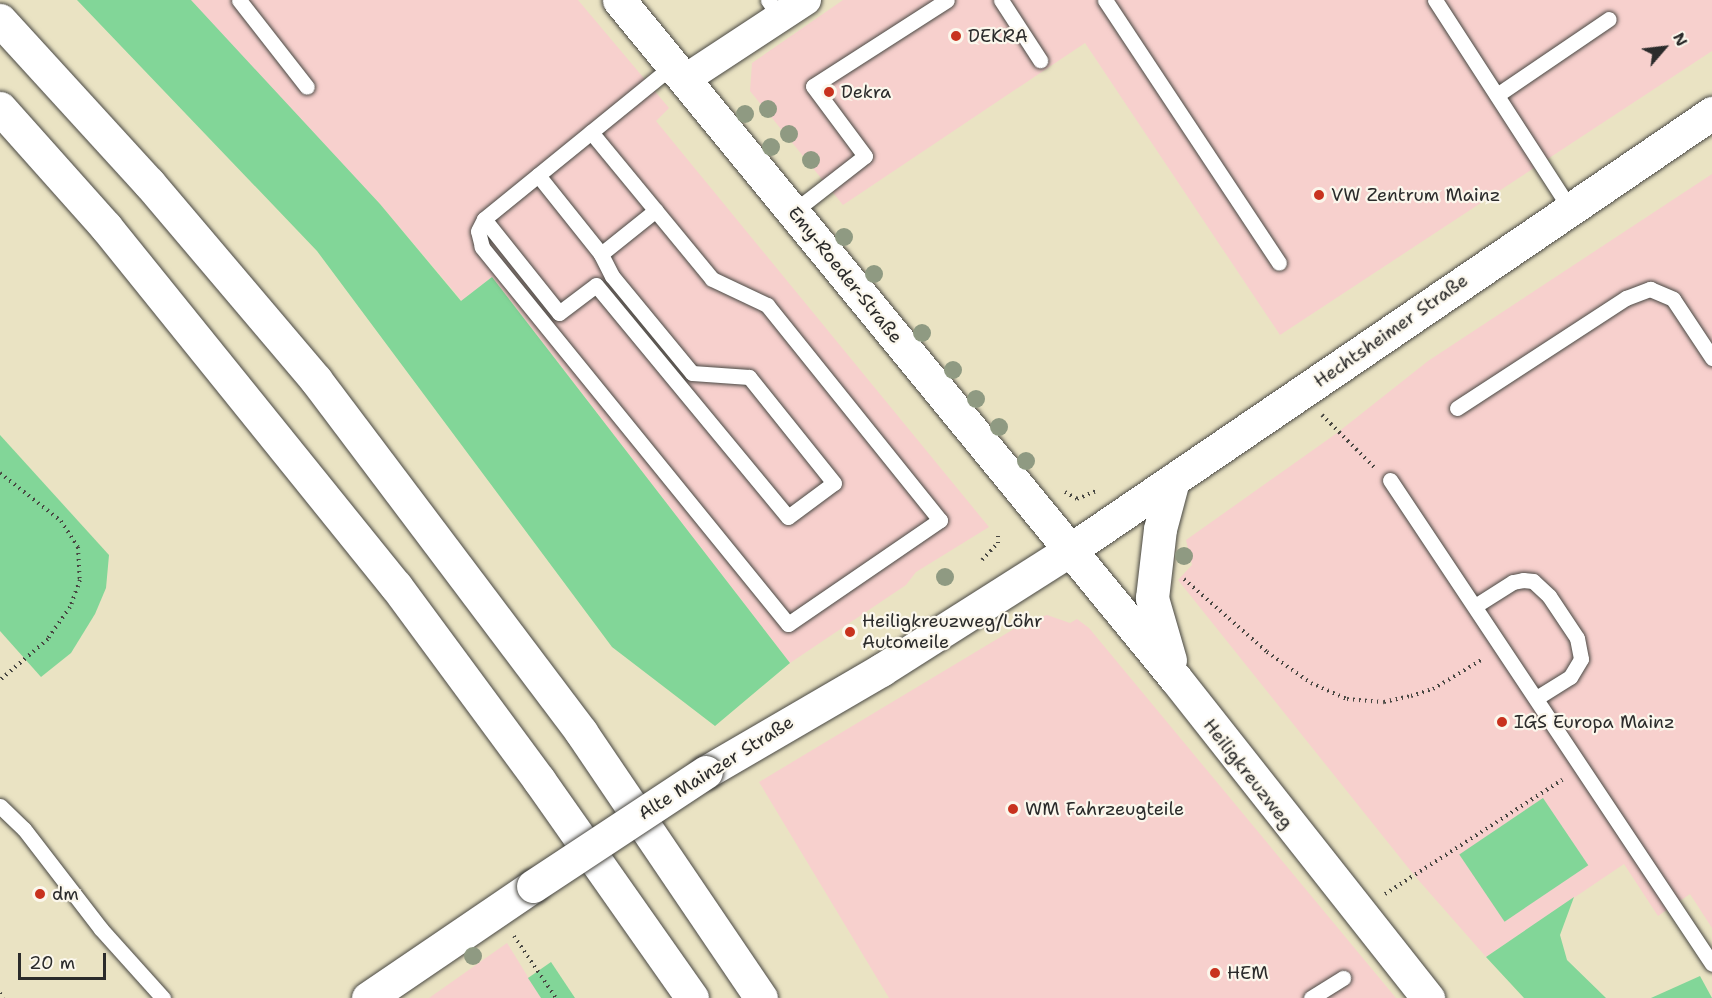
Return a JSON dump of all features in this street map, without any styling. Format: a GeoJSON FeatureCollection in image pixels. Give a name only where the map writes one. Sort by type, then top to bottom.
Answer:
{"type":"FeatureCollection","features":[{"type":"Feature","properties":{"kind":"main road","name":"Emy-Roeder-Straße"},"geometry":{"type":"LineString","coordinates":[[619,0],[1070,550]]}},
{"type":"Feature","properties":{"kind":"main road"},"geometry":{"type":"LineString","coordinates":[[0,20],[149,183],[316,380],[581,732],[761,998]]}},
{"type":"Feature","properties":{"kind":"main road"},"geometry":{"type":"LineString","coordinates":[[0,108],[113,236],[396,586],[539,780],[692,998]]}},
{"type":"Feature","properties":{"kind":"main road","name":"Hechtsheimer Straße"},"geometry":{"type":"LineString","coordinates":[[1070,550],[1569,207],[1712,113]]}},
{"type":"Feature","properties":{"kind":"main road"},"geometry":{"type":"LineString","coordinates":[[1173,480],[1160,529],[1152,598],[1176,679]]}},
{"type":"Feature","properties":{"kind":"main road","name":"Heiligkreuzweg"},"geometry":{"type":"LineString","coordinates":[[1070,550],[1176,679],[1428,998]]}},
{"type":"Feature","properties":{"kind":"main road","name":"Alte Mainzer Straße"},"geometry":{"type":"LineString","coordinates":[[368,998],[706,772],[881,670],[1070,550]]}},
{"type":"Feature","properties":{"kind":"street"},"geometry":{"type":"LineString","coordinates":[[678,73],[774,9],[806,0]]}},
{"type":"Feature","properties":{"kind":"lane"},"geometry":{"type":"LineString","coordinates":[[239,0],[307,87]]}},
{"type":"Feature","properties":{"kind":"lane"},"geometry":{"type":"LineString","coordinates":[[793,212],[865,156],[813,87],[947,0]]}},
{"type":"Feature","properties":{"kind":"lane"},"geometry":{"type":"LineString","coordinates":[[1001,0],[1040,60]]}},
{"type":"Feature","properties":{"kind":"lane"},"geometry":{"type":"LineString","coordinates":[[1105,0],[1279,263]]}},
{"type":"Feature","properties":{"kind":"lane"},"geometry":{"type":"LineString","coordinates":[[1436,0],[1569,207]]}},
{"type":"Feature","properties":{"kind":"lane"},"geometry":{"type":"LineString","coordinates":[[1497,95],[1609,19]]}},
{"type":"Feature","properties":{"kind":"lane"},"geometry":{"type":"LineString","coordinates":[[591,132],[712,279],[767,305],[940,520],[788,624],[482,247],[478,231],[484,219],[577,143],[591,132],[678,73]]}},
{"type":"Feature","properties":{"kind":"lane"},"geometry":{"type":"LineString","coordinates":[[484,219],[559,314],[596,285],[788,517],[834,483],[749,377],[692,373],[612,276],[601,254],[538,175]]}},
{"type":"Feature","properties":{"kind":"lane"},"geometry":{"type":"LineString","coordinates":[[601,254],[656,210]]}},
{"type":"Feature","properties":{"kind":"lane"},"geometry":{"type":"LineString","coordinates":[[1457,408],[1626,298],[1650,289],[1673,299],[1712,358]]}},
{"type":"Feature","properties":{"kind":"lane"},"geometry":{"type":"LineString","coordinates":[[1390,480],[1711,961]]}},
{"type":"Feature","properties":{"kind":"lane"},"geometry":{"type":"LineString","coordinates":[[1475,606],[1513,582],[1523,580],[1542,587],[1563,615],[1576,638],[1581,659],[1570,677],[1537,698]]}},
{"type":"Feature","properties":{"kind":"lane"},"geometry":{"type":"LineString","coordinates":[[0,806],[24,830],[101,929],[163,998]]}},
{"type":"Feature","properties":{"kind":"lane"},"geometry":{"type":"LineString","coordinates":[[1311,998],[1343,978]]}},
{"type":"Feature","properties":{"kind":"path"},"geometry":{"type":"LineString","coordinates":[[1320,412],[1364,457]]}},
{"type":"Feature","properties":{"kind":"path"},"geometry":{"type":"LineString","coordinates":[[0,473],[61,522],[78,547],[80,580],[70,607],[48,639],[0,680]]}},
{"type":"Feature","properties":{"kind":"path"},"geometry":{"type":"LineString","coordinates":[[1064,492],[1077,499],[1092,493]]}},
{"type":"Feature","properties":{"kind":"path"},"geometry":{"type":"LineString","coordinates":[[982,560],[998,543],[998,533]]}},
{"type":"Feature","properties":{"kind":"path"},"geometry":{"type":"LineString","coordinates":[[1182,576],[1267,652],[1311,683],[1347,699],[1384,702],[1432,689],[1503,647]]}},
{"type":"Feature","properties":{"kind":"path"},"geometry":{"type":"LineString","coordinates":[[1382,896],[1583,766]]}},
{"type":"Feature","properties":{"kind":"path"},"geometry":{"type":"LineString","coordinates":[[510,930],[555,998]]}},
{"type":"Feature","properties":{"kind":"path"},"geometry":{"type":"LineString","coordinates":[[0,993],[3,998]]}},
{"type":"Feature","properties":{"kind":"shaded area"},"geometry":{"type":"Polygon","coordinates":[[[189,0],[578,0],[669,108],[656,121],[989,527],[916,572],[906,585],[790,663],[492,277],[462,301],[380,204],[189,0]]]}},
{"type":"Feature","properties":{"kind":"shaded area"},"geometry":{"type":"Polygon","coordinates":[[[843,0],[1712,0],[1712,51],[1280,335],[1085,43],[843,205],[750,91],[752,63],[843,0]]]}},
{"type":"Feature","properties":{"kind":"shaded area","name":"IGS Europa Mainz"},"geometry":{"type":"Polygon","coordinates":[[[1712,174],[1712,928],[1690,894],[1658,916],[1624,864],[1486,957],[1414,875],[1178,580],[1192,565],[1186,540],[1337,433],[1428,361],[1712,174]]]}},
{"type":"Feature","properties":{"kind":"shaded area"},"geometry":{"type":"Polygon","coordinates":[[[1047,615],[1070,623],[1077,619],[1089,628],[1396,998],[889,998],[759,782],[1024,623],[1047,615]]]}},
{"type":"Feature","properties":{"kind":"shaded area"},"geometry":{"type":"Polygon","coordinates":[[[507,943],[541,998],[429,998],[507,943]]]}},
{"type":"Feature","properties":{"kind":"green space"},"geometry":{"type":"Polygon","coordinates":[[[77,0],[191,0],[380,204],[461,301],[492,277],[790,663],[715,726],[612,647],[317,251],[77,0]]]}},
{"type":"Feature","properties":{"kind":"green space"},"geometry":{"type":"Polygon","coordinates":[[[0,435],[109,555],[106,588],[95,614],[71,653],[41,677],[0,631],[0,435]]]}},
{"type":"Feature","properties":{"kind":"green space"},"geometry":{"type":"Polygon","coordinates":[[[1543,798],[1588,865],[1505,922],[1459,854],[1543,798]]]}},
{"type":"Feature","properties":{"kind":"green space"},"geometry":{"type":"Polygon","coordinates":[[[1574,897],[1560,935],[1567,960],[1606,998],[1524,998],[1486,957],[1574,897]]]}},
{"type":"Feature","properties":{"kind":"green space"},"geometry":{"type":"Polygon","coordinates":[[[551,962],[575,998],[541,998],[528,978],[551,962]]]}},
{"type":"Feature","properties":{"kind":"green space"},"geometry":{"type":"Polygon","coordinates":[[[1700,976],[1712,998],[1651,998],[1700,976]]]}},
{"type":"Feature","properties":{"kind":"place","name":"DEKRA"},"geometry":{"type":"Point","coordinates":[956,36]}},
{"type":"Feature","properties":{"kind":"place","name":"Dekra"},"geometry":{"type":"Point","coordinates":[829,92]}},
{"type":"Feature","properties":{"kind":"place","name":"VW Zentrum Mainz"},"geometry":{"type":"Point","coordinates":[1319,195]}},
{"type":"Feature","properties":{"kind":"place","name":"Heiligkreuzweg/Löhr Automeile"},"geometry":{"type":"Point","coordinates":[850,632]}},
{"type":"Feature","properties":{"kind":"place","name":"IGS Europa Mainz"},"geometry":{"type":"Point","coordinates":[1502,722]}},
{"type":"Feature","properties":{"kind":"place","name":"WM Fahrzeugteile"},"geometry":{"type":"Point","coordinates":[1013,809]}},
{"type":"Feature","properties":{"kind":"place","name":"dm"},"geometry":{"type":"Point","coordinates":[40,894]}},
{"type":"Feature","properties":{"kind":"place","name":"HEM"},"geometry":{"type":"Point","coordinates":[1215,973]}}]}
